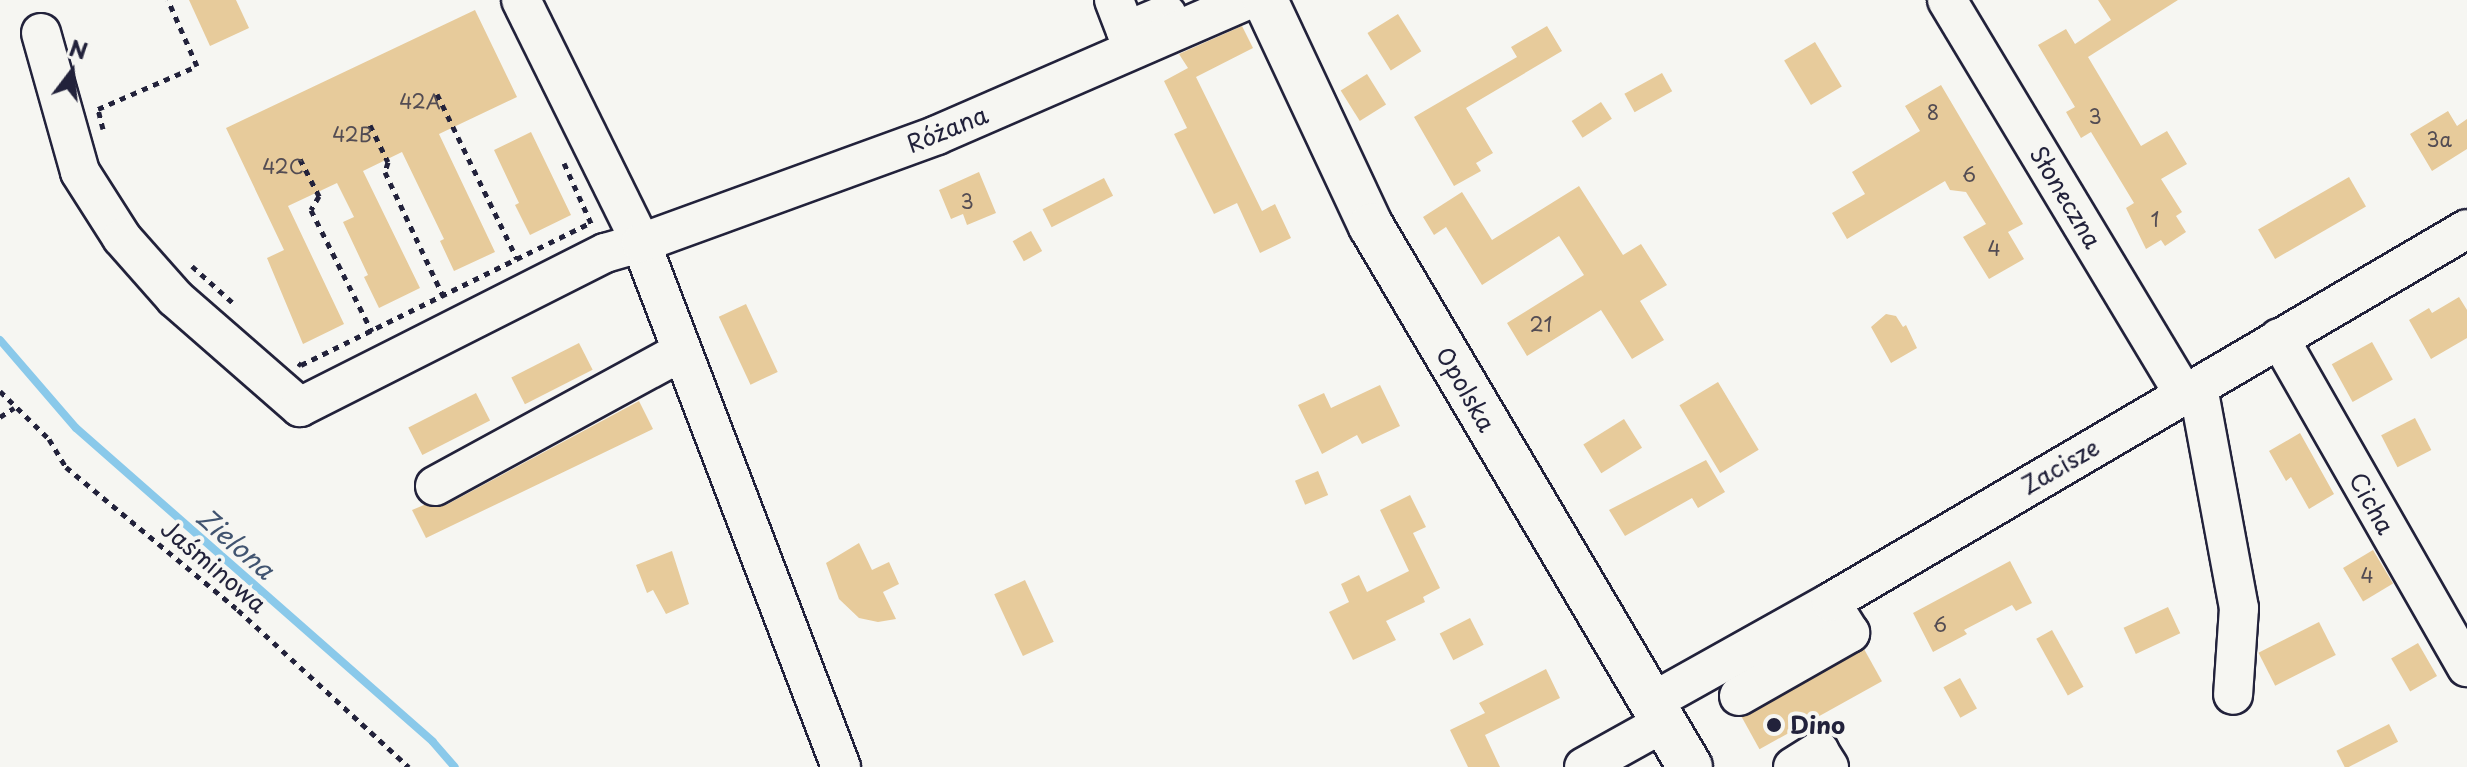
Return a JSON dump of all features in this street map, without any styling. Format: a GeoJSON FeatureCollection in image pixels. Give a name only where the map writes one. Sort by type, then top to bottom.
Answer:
{"type":"FeatureCollection","features":[{"type":"Feature","properties":{"kind":"main road","name":"Opolska"},"geometry":{"type":"LineString","coordinates":[[1265,0],[1371,226],[1690,767]]}},
{"type":"Feature","properties":{"kind":"street"},"geometry":{"type":"LineString","coordinates":[[521,0],[641,243],[841,767]]}},
{"type":"Feature","properties":{"kind":"street"},"geometry":{"type":"LineString","coordinates":[[1114,0],[1126,31],[1199,0]]}},
{"type":"Feature","properties":{"kind":"street","name":"Różana"},"geometry":{"type":"LineString","coordinates":[[41,33],[80,172],[122,238],[175,298],[300,407],[379,346],[524,274],[641,243],[937,135],[1247,0]]}},
{"type":"Feature","properties":{"kind":"street","name":"Słoneczna"},"geometry":{"type":"LineString","coordinates":[[1947,0],[2191,391]]}},
{"type":"Feature","properties":{"kind":"street","name":"Zacisze"},"geometry":{"type":"LineString","coordinates":[[1584,767],[1658,713],[1831,602],[2467,229]]}},
{"type":"Feature","properties":{"kind":"street","name":"Cicha"},"geometry":{"type":"LineString","coordinates":[[2279,338],[2467,667]]}},
{"type":"Feature","properties":{"kind":"street"},"geometry":{"type":"LineString","coordinates":[[435,486],[681,352]]}},
{"type":"Feature","properties":{"kind":"street"},"geometry":{"type":"LineString","coordinates":[[2191,391],[2239,608],[2233,695]]}},
{"type":"Feature","properties":{"kind":"street"},"geometry":{"type":"LineString","coordinates":[[1739,696],[1850,633],[1831,602]]}},
{"type":"Feature","properties":{"kind":"path"},"geometry":{"type":"LineString","coordinates":[[104,133],[98,109],[197,66],[168,0]]}},
{"type":"Feature","properties":{"kind":"path"},"geometry":{"type":"LineString","coordinates":[[437,94],[524,274]]}},
{"type":"Feature","properties":{"kind":"path"},"geometry":{"type":"LineString","coordinates":[[370,125],[388,162],[385,172],[450,310]]}},
{"type":"Feature","properties":{"kind":"path"},"geometry":{"type":"LineString","coordinates":[[300,159],[319,196],[311,210],[379,346]]}},
{"type":"Feature","properties":{"kind":"path"},"geometry":{"type":"LineString","coordinates":[[290,355],[301,365],[379,346],[524,274],[591,222]]}},
{"type":"Feature","properties":{"kind":"path"},"geometry":{"type":"LineString","coordinates":[[182,255],[236,306]]}},
{"type":"Feature","properties":{"kind":"path","name":"Jaśminowa"},"geometry":{"type":"LineString","coordinates":[[0,391],[49,439],[66,467],[238,610],[409,767]]}},
{"type":"Feature","properties":{"kind":"path"},"geometry":{"type":"LineString","coordinates":[[0,417],[14,408]]}},
{"type":"Feature","properties":{"kind":"building"},"geometry":{"type":"Polygon","coordinates":[[[189,0],[236,0],[249,28],[210,46],[189,0]]]}},
{"type":"Feature","properties":{"kind":"building"},"geometry":{"type":"Polygon","coordinates":[[[2098,0],[2178,0],[2088,57],[2141,146],[2167,131],[2187,164],[2161,179],[2182,212],[2176,216],[2186,232],[2165,246],[2161,240],[2146,249],[2126,208],[2134,203],[2091,132],[2081,138],[2066,112],[2075,107],[2038,45],[2066,29],[2075,44],[2111,20],[2098,0]]]}},
{"type":"Feature","properties":{"kind":"building"},"geometry":{"type":"Polygon","coordinates":[[[475,10],[517,97],[439,134],[495,252],[454,271],[440,241],[444,239],[402,152],[363,171],[420,288],[379,308],[364,277],[368,275],[343,222],[354,217],[337,183],[288,206],[344,324],[303,344],[267,258],[284,250],[226,128],[475,10]]]}},
{"type":"Feature","properties":{"kind":"building"},"geometry":{"type":"Polygon","coordinates":[[[1398,14],[1421,51],[1391,70],[1367,33],[1398,14]]]}},
{"type":"Feature","properties":{"kind":"building"},"geometry":{"type":"Polygon","coordinates":[[[1242,26],[1253,48],[1196,77],[1262,211],[1275,204],[1291,238],[1260,253],[1237,203],[1214,214],[1174,134],[1187,128],[1164,81],[1188,68],[1179,54],[1242,26]]]}},
{"type":"Feature","properties":{"kind":"building"},"geometry":{"type":"Polygon","coordinates":[[[1547,26],[1562,51],[1466,108],[1493,153],[1476,163],[1481,171],[1454,186],[1414,117],[1517,57],[1511,47],[1547,26]]]}},
{"type":"Feature","properties":{"kind":"building"},"geometry":{"type":"Polygon","coordinates":[[[1815,42],[1842,87],[1811,105],[1784,61],[1815,42]]]}},
{"type":"Feature","properties":{"kind":"building"},"geometry":{"type":"Polygon","coordinates":[[[1662,73],[1672,91],[1635,112],[1624,94],[1662,73]]]}},
{"type":"Feature","properties":{"kind":"building"},"geometry":{"type":"Polygon","coordinates":[[[1367,74],[1386,105],[1360,121],[1341,90],[1367,74]]]}},
{"type":"Feature","properties":{"kind":"building"},"geometry":{"type":"Polygon","coordinates":[[[1941,85],[2023,224],[2008,232],[2024,259],[1989,279],[1963,237],[1986,224],[1966,192],[1950,190],[1945,181],[1847,239],[1832,213],[1865,194],[1852,172],[1920,131],[1905,106],[1941,85]]]}},
{"type":"Feature","properties":{"kind":"building"},"geometry":{"type":"Polygon","coordinates":[[[1601,102],[1612,119],[1583,138],[1572,121],[1601,102]]]}},
{"type":"Feature","properties":{"kind":"building"},"geometry":{"type":"Polygon","coordinates":[[[2448,111],[2457,126],[2467,119],[2467,149],[2432,171],[2410,134],[2448,111]]]}},
{"type":"Feature","properties":{"kind":"building"},"geometry":{"type":"Polygon","coordinates":[[[531,132],[571,215],[530,235],[494,150],[531,132]]]}},
{"type":"Feature","properties":{"kind":"building"},"geometry":{"type":"Polygon","coordinates":[[[979,172],[996,213],[967,225],[963,214],[951,219],[939,190],[979,172]]]}},
{"type":"Feature","properties":{"kind":"building"},"geometry":{"type":"Polygon","coordinates":[[[2349,177],[2366,206],[2275,259],[2258,230],[2349,177]]]}},
{"type":"Feature","properties":{"kind":"building"},"geometry":{"type":"Polygon","coordinates":[[[1104,178],[1113,196],[1052,227],[1043,209],[1104,178]]]}},
{"type":"Feature","properties":{"kind":"building"},"geometry":{"type":"Polygon","coordinates":[[[1579,186],[1623,255],[1641,244],[1667,285],[1640,301],[1664,340],[1632,359],[1601,310],[1527,356],[1507,323],[1584,275],[1559,236],[1482,285],[1446,227],[1434,235],[1423,217],[1462,192],[1492,240],[1579,186]]]}},
{"type":"Feature","properties":{"kind":"building"},"geometry":{"type":"Polygon","coordinates":[[[1031,231],[1042,251],[1024,261],[1013,241],[1031,231]]]}},
{"type":"Feature","properties":{"kind":"building"},"geometry":{"type":"Polygon","coordinates":[[[2459,297],[2467,310],[2467,338],[2431,359],[2409,320],[2429,308],[2432,313],[2459,297]]]}},
{"type":"Feature","properties":{"kind":"building"},"geometry":{"type":"Polygon","coordinates":[[[746,304],[778,372],[751,385],[719,317],[746,304]]]}},
{"type":"Feature","properties":{"kind":"building"},"geometry":{"type":"Polygon","coordinates":[[[1886,314],[1896,316],[1903,327],[1906,325],[1917,348],[1891,363],[1871,327],[1886,314]]]}},
{"type":"Feature","properties":{"kind":"building"},"geometry":{"type":"Polygon","coordinates":[[[2372,342],[2393,380],[2353,402],[2332,364],[2372,342]]]}},
{"type":"Feature","properties":{"kind":"building"},"geometry":{"type":"Polygon","coordinates":[[[579,343],[593,370],[525,404],[511,378],[579,343]]]}},
{"type":"Feature","properties":{"kind":"building"},"geometry":{"type":"Polygon","coordinates":[[[1718,382],[1759,450],[1720,473],[1679,405],[1718,382]]]}},
{"type":"Feature","properties":{"kind":"building"},"geometry":{"type":"Polygon","coordinates":[[[1380,385],[1400,426],[1362,444],[1357,435],[1322,454],[1298,405],[1324,393],[1331,408],[1380,385]]]}},
{"type":"Feature","properties":{"kind":"building"},"geometry":{"type":"Polygon","coordinates":[[[476,393],[490,421],[422,455],[408,428],[476,393]]]}},
{"type":"Feature","properties":{"kind":"building"},"geometry":{"type":"Polygon","coordinates":[[[639,401],[653,429],[426,538],[412,510],[424,505],[446,505],[639,401]]]}},
{"type":"Feature","properties":{"kind":"building"},"geometry":{"type":"Polygon","coordinates":[[[2415,418],[2431,450],[2397,467],[2381,435],[2415,418]]]}},
{"type":"Feature","properties":{"kind":"building"},"geometry":{"type":"Polygon","coordinates":[[[1624,419],[1642,448],[1601,473],[1583,444],[1624,419]]]}},
{"type":"Feature","properties":{"kind":"building"},"geometry":{"type":"Polygon","coordinates":[[[2300,433],[2334,494],[2309,509],[2291,477],[2286,481],[2269,451],[2300,433]]]}},
{"type":"Feature","properties":{"kind":"building"},"geometry":{"type":"Polygon","coordinates":[[[1706,460],[1725,492],[1698,508],[1692,498],[1625,536],[1609,510],[1706,460]]]}},
{"type":"Feature","properties":{"kind":"building"},"geometry":{"type":"Polygon","coordinates":[[[1318,471],[1328,495],[1305,505],[1295,481],[1318,471]]]}},
{"type":"Feature","properties":{"kind":"building"},"geometry":{"type":"Polygon","coordinates":[[[1410,495],[1426,527],[1413,533],[1440,588],[1423,597],[1425,602],[1386,621],[1396,640],[1353,660],[1329,612],[1349,602],[1341,584],[1359,575],[1367,592],[1409,571],[1380,510],[1410,495]]]}},
{"type":"Feature","properties":{"kind":"building"},"geometry":{"type":"Polygon","coordinates":[[[859,543],[872,570],[889,562],[899,584],[883,592],[896,619],[878,622],[859,618],[839,599],[826,563],[859,543]]]}},
{"type":"Feature","properties":{"kind":"building"},"geometry":{"type":"Polygon","coordinates":[[[2373,550],[2393,583],[2363,601],[2343,568],[2373,550]]]}},
{"type":"Feature","properties":{"kind":"building"},"geometry":{"type":"Polygon","coordinates":[[[672,551],[689,604],[666,614],[653,590],[647,593],[636,565],[672,551]]]}},
{"type":"Feature","properties":{"kind":"building"},"geometry":{"type":"Polygon","coordinates":[[[2010,561],[2032,603],[2016,611],[2012,605],[1964,630],[1967,634],[1933,652],[1913,613],[2010,561]]]}},
{"type":"Feature","properties":{"kind":"building"},"geometry":{"type":"Polygon","coordinates":[[[1025,580],[1054,642],[1023,656],[994,594],[1025,580]]]}},
{"type":"Feature","properties":{"kind":"building"},"geometry":{"type":"Polygon","coordinates":[[[2168,607],[2180,633],[2136,654],[2124,628],[2168,607]]]}},
{"type":"Feature","properties":{"kind":"building"},"geometry":{"type":"Polygon","coordinates":[[[1470,618],[1484,645],[1453,660],[1440,633],[1470,618]]]}},
{"type":"Feature","properties":{"kind":"building"},"geometry":{"type":"Polygon","coordinates":[[[2319,622],[2336,655],[2275,686],[2258,653],[2319,622]]]}},
{"type":"Feature","properties":{"kind":"building"},"geometry":{"type":"Polygon","coordinates":[[[2052,630],[2084,687],[2068,696],[2036,639],[2052,630]]]}},
{"type":"Feature","properties":{"kind":"building"},"geometry":{"type":"Polygon","coordinates":[[[2418,643],[2437,676],[2410,691],[2391,658],[2418,643]]]}},
{"type":"Feature","properties":{"kind":"building"},"geometry":{"type":"Polygon","coordinates":[[[1864,649],[1882,681],[1759,749],[1742,717],[1864,649]]]}},
{"type":"Feature","properties":{"kind":"building"},"geometry":{"type":"Polygon","coordinates":[[[1546,669],[1560,698],[1485,735],[1500,767],[1468,767],[1450,730],[1485,713],[1479,703],[1546,669]]]}},
{"type":"Feature","properties":{"kind":"building"},"geometry":{"type":"Polygon","coordinates":[[[1960,678],[1977,709],[1960,718],[1943,687],[1960,678]]]}},
{"type":"Feature","properties":{"kind":"building"},"geometry":{"type":"Polygon","coordinates":[[[2389,724],[2398,742],[2349,767],[2345,767],[2336,751],[2389,724]]]}},
{"type":"Feature","properties":{"kind":"waterway","name":"Zielona"},"geometry":{"type":"LineString","coordinates":[[0,340],[76,428],[433,742],[455,767]]}},
{"type":"Feature","properties":{"kind":"place","name":"Dino"},"geometry":{"type":"Point","coordinates":[1774,725]}}]}
